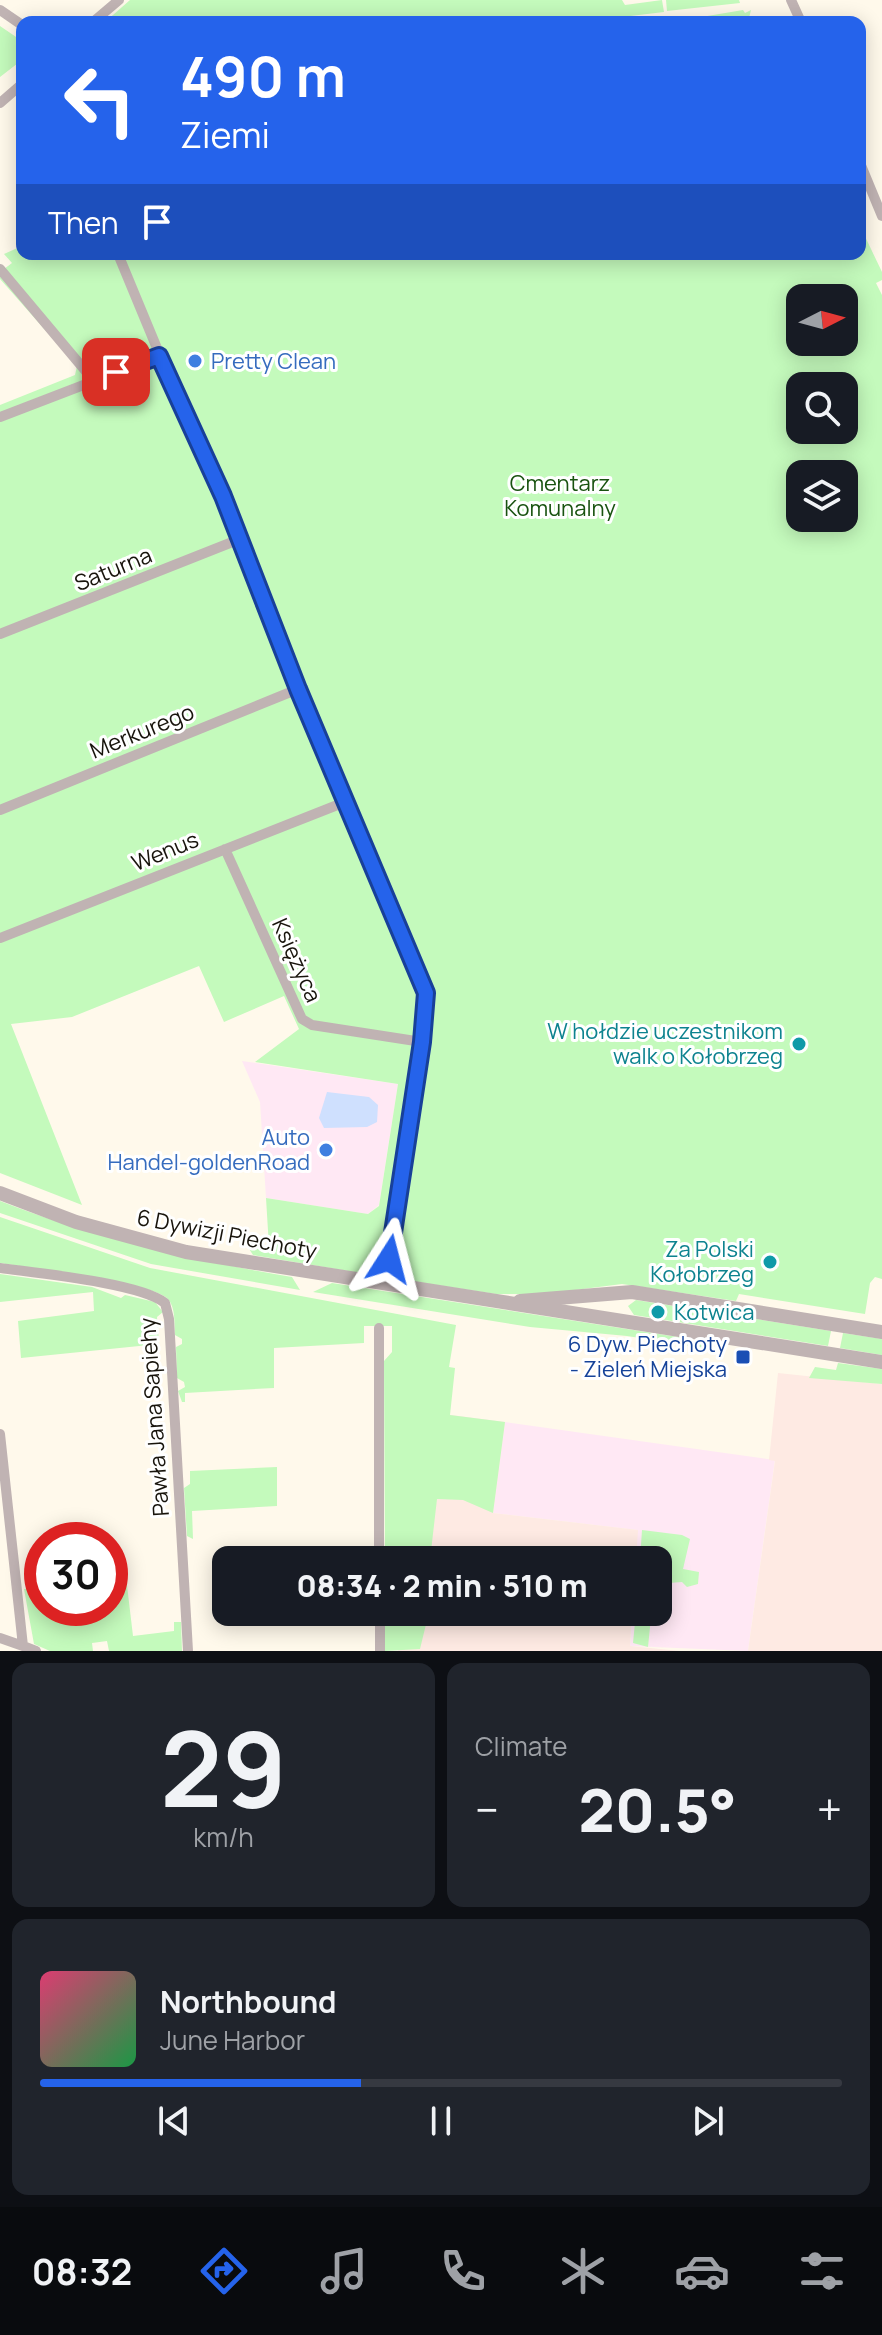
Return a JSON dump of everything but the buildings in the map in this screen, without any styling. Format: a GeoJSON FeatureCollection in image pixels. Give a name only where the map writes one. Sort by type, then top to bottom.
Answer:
{"type":"FeatureCollection","features":[{"type":"Feature","properties":{"kind":"street"},"geometry":{"type":"LineString","coordinates":[[100,16],[119,0]]}},
{"type":"Feature","properties":{"kind":"street"},"geometry":{"type":"LineString","coordinates":[[0,103],[16,89]]}},
{"type":"Feature","properties":{"kind":"street"},"geometry":{"type":"LineString","coordinates":[[866,177],[882,216]]}},
{"type":"Feature","properties":{"kind":"street"},"geometry":{"type":"LineString","coordinates":[[120,260],[240,539],[298,689],[423,984],[427,1011],[384,1285]]}},
{"type":"Feature","properties":{"kind":"street"},"geometry":{"type":"LineString","coordinates":[[0,269],[94,381]]}},
{"type":"Feature","properties":{"kind":"street"},"geometry":{"type":"LineString","coordinates":[[0,417],[159,356]]}},
{"type":"Feature","properties":{"kind":"street","name":"Saturna"},"geometry":{"type":"LineString","coordinates":[[0,634],[240,539]]}},
{"type":"Feature","properties":{"kind":"street","name":"Merkurego"},"geometry":{"type":"LineString","coordinates":[[0,810],[298,689]]}},
{"type":"Feature","properties":{"kind":"street","name":"Wenus"},"geometry":{"type":"LineString","coordinates":[[0,938],[345,802]]}},
{"type":"Feature","properties":{"kind":"street","name":"Księżyca"},"geometry":{"type":"LineString","coordinates":[[225,849],[302,1019],[312,1025],[422,1042]]}},
{"type":"Feature","properties":{"kind":"street","name":"6 Dywizji Piechoty"},"geometry":{"type":"LineString","coordinates":[[0,1193],[76,1222],[157,1245],[384,1285],[882,1362]]}},
{"type":"Feature","properties":{"kind":"street","name":"Pawła Jana Sapiehy"},"geometry":{"type":"LineString","coordinates":[[0,1268],[92,1282],[151,1295],[165,1303],[169,1319],[188,1651]]}},
{"type":"Feature","properties":{"kind":"street"},"geometry":{"type":"LineString","coordinates":[[620,1321],[619,1301],[623,1292]]}},
{"type":"Feature","properties":{"kind":"street","name":"6 Dywizji Piechoty"},"geometry":{"type":"LineString","coordinates":[[499,1302],[623,1292],[882,1332]]}},
{"type":"Feature","properties":{"kind":"street"},"geometry":{"type":"LineString","coordinates":[[379,1328],[379,1546]]}},
{"type":"Feature","properties":{"kind":"street"},"geometry":{"type":"LineString","coordinates":[[0,1434],[23,1646]]}},
{"type":"Feature","properties":{"kind":"street"},"geometry":{"type":"LineString","coordinates":[[380,1626],[380,1651]]}},
{"type":"Feature","properties":{"kind":"street"},"geometry":{"type":"LineString","coordinates":[[0,1638],[36,1651]]}},
{"type":"Feature","properties":{"kind":"shaded area","name":"Auto Handel-goldenRoad"},"geometry":{"type":"Polygon","coordinates":[[[242,1061],[398,1084],[379,1205],[368,1214],[266,1198],[260,1102],[242,1061]]]}},
{"type":"Feature","properties":{"kind":"shaded area"},"geometry":{"type":"Polygon","coordinates":[[[778,1373],[882,1384],[882,1651],[748,1651],[775,1461],[769,1460],[778,1373]]]}},
{"type":"Feature","properties":{"kind":"shaded area"},"geometry":{"type":"Polygon","coordinates":[[[436,1413],[505,1422],[493,1513],[638,1530],[637,1546],[414,1546],[436,1413]]]}},
{"type":"Feature","properties":{"kind":"shaded area"},"geometry":{"type":"Polygon","coordinates":[[[505,1422],[775,1460],[748,1651],[630,1646],[631,1626],[672,1626],[672,1546],[636,1546],[637,1530],[493,1513],[505,1422]]]}},
{"type":"Feature","properties":{"kind":"shaded area"},"geometry":{"type":"Polygon","coordinates":[[[402,1626],[631,1626],[630,1646],[680,1651],[398,1651],[402,1626]]]}},
{"type":"Feature","properties":{"kind":"green space"},"geometry":{"type":"Polygon","coordinates":[[[130,0],[622,0],[625,5],[662,0],[664,12],[630,16],[112,16],[130,0]]]}},
{"type":"Feature","properties":{"kind":"green space"},"geometry":{"type":"Polygon","coordinates":[[[666,0],[739,0],[740,3],[667,11],[666,0]]]}},
{"type":"Feature","properties":{"kind":"green space"},"geometry":{"type":"Polygon","coordinates":[[[743,10],[745,13],[751,10],[750,16],[708,16],[743,10]]]}},
{"type":"Feature","properties":{"kind":"green space"},"geometry":{"type":"Polygon","coordinates":[[[0,26],[16,37],[16,65],[0,77],[0,26]]]}},
{"type":"Feature","properties":{"kind":"green space","name":"Cmentarz Komunalny"},"geometry":{"type":"Polygon","coordinates":[[[866,239],[882,272],[882,280],[876,283],[882,295],[882,1279],[875,1277],[870,1283],[865,1314],[739,1294],[736,1301],[622,1284],[544,1294],[496,1294],[410,1281],[398,1274],[394,1259],[383,1258],[373,1271],[360,1273],[253,1255],[246,1244],[269,1247],[266,1198],[368,1214],[379,1206],[398,1084],[255,1062],[299,1029],[284,996],[224,1022],[199,966],[72,1017],[11,1024],[82,1205],[0,1173],[0,405],[75,375],[77,366],[0,279],[0,272],[12,263],[4,254],[16,249],[16,260],[866,260],[866,239]]]}},
{"type":"Feature","properties":{"kind":"green space"},"geometry":{"type":"Polygon","coordinates":[[[0,1201],[144,1246],[292,1277],[300,1290],[151,1264],[0,1213],[0,1201]]]}},
{"type":"Feature","properties":{"kind":"green space"},"geometry":{"type":"Polygon","coordinates":[[[0,1217],[150,1268],[456,1325],[449,1367],[455,1368],[450,1415],[505,1422],[493,1513],[463,1500],[437,1499],[432,1546],[385,1546],[384,1361],[392,1352],[392,1326],[364,1326],[364,1343],[274,1348],[274,1388],[185,1393],[185,1402],[182,1402],[178,1391],[185,1387],[184,1382],[177,1378],[176,1347],[182,1344],[182,1339],[175,1335],[173,1311],[168,1299],[115,1281],[0,1263],[0,1217]]]}},
{"type":"Feature","properties":{"kind":"green space"},"geometry":{"type":"Polygon","coordinates":[[[0,1274],[92,1287],[121,1298],[125,1295],[155,1302],[163,1312],[157,1317],[159,1344],[21,1358],[18,1321],[94,1311],[93,1292],[0,1302],[0,1274]]]}},
{"type":"Feature","properties":{"kind":"green space"},"geometry":{"type":"Polygon","coordinates":[[[332,1283],[691,1339],[711,1346],[710,1349],[627,1336],[530,1327],[313,1292],[332,1283]]]}},
{"type":"Feature","properties":{"kind":"green space"},"geometry":{"type":"Polygon","coordinates":[[[636,1300],[831,1331],[828,1346],[634,1315],[628,1306],[636,1300]]]}},
{"type":"Feature","properties":{"kind":"green space"},"geometry":{"type":"Polygon","coordinates":[[[843,1333],[882,1339],[882,1355],[840,1348],[843,1333]]]}},
{"type":"Feature","properties":{"kind":"green space"},"geometry":{"type":"Polygon","coordinates":[[[838,1363],[882,1369],[882,1384],[809,1378],[815,1367],[836,1370],[838,1363]]]}},
{"type":"Feature","properties":{"kind":"green space"},"geometry":{"type":"Polygon","coordinates":[[[277,1467],[277,1506],[192,1511],[193,1539],[187,1536],[184,1488],[190,1484],[190,1471],[277,1467]]]}},
{"type":"Feature","properties":{"kind":"green space"},"geometry":{"type":"Polygon","coordinates":[[[642,1530],[682,1535],[690,1539],[683,1569],[699,1572],[698,1584],[687,1587],[682,1582],[672,1583],[672,1546],[641,1546],[642,1530]]]}},
{"type":"Feature","properties":{"kind":"green space"},"geometry":{"type":"Polygon","coordinates":[[[128,1594],[133,1636],[174,1631],[174,1622],[181,1622],[182,1651],[109,1651],[107,1641],[92,1643],[93,1651],[50,1651],[34,1644],[31,1626],[128,1626],[128,1594]]]}},
{"type":"Feature","properties":{"kind":"green space"},"geometry":{"type":"Polygon","coordinates":[[[385,1626],[426,1626],[420,1649],[385,1651],[385,1626]]]}},
{"type":"Feature","properties":{"kind":"green space"},"geometry":{"type":"Polygon","coordinates":[[[635,1626],[650,1626],[648,1647],[633,1643],[635,1626]]]}},
{"type":"Feature","properties":{"kind":"water"},"geometry":{"type":"Polygon","coordinates":[[[327,1092],[369,1097],[378,1105],[377,1122],[367,1127],[324,1128],[319,1118],[327,1092]]]}},
{"type":"Feature","properties":{"kind":"place","name":"Pretty Clean"},"geometry":{"type":"Point","coordinates":[195,361]}},
{"type":"Feature","properties":{"kind":"place","name":"W hołdzie uczestnikom walk o Kołobrzeg"},"geometry":{"type":"Point","coordinates":[799,1044]}},
{"type":"Feature","properties":{"kind":"place","name":"Auto Handel-goldenRoad"},"geometry":{"type":"Point","coordinates":[326,1150]}},
{"type":"Feature","properties":{"kind":"place","name":"Za Polski Kołobrzeg"},"geometry":{"type":"Point","coordinates":[770,1262]}},
{"type":"Feature","properties":{"kind":"place","name":"Kotwica"},"geometry":{"type":"Point","coordinates":[658,1312]}},
{"type":"Feature","properties":{"kind":"place","name":"6 Dyw. Piechoty - Zieleń Miejska"},"geometry":{"type":"Point","coordinates":[743,1357]}},
{"type":"Feature","properties":{"kind":"route"},"geometry":{"type":"LineString","coordinates":[[116,372],[159,356],[223,496],[298,689],[426,993],[427,1011],[389,1259]]}}]}
